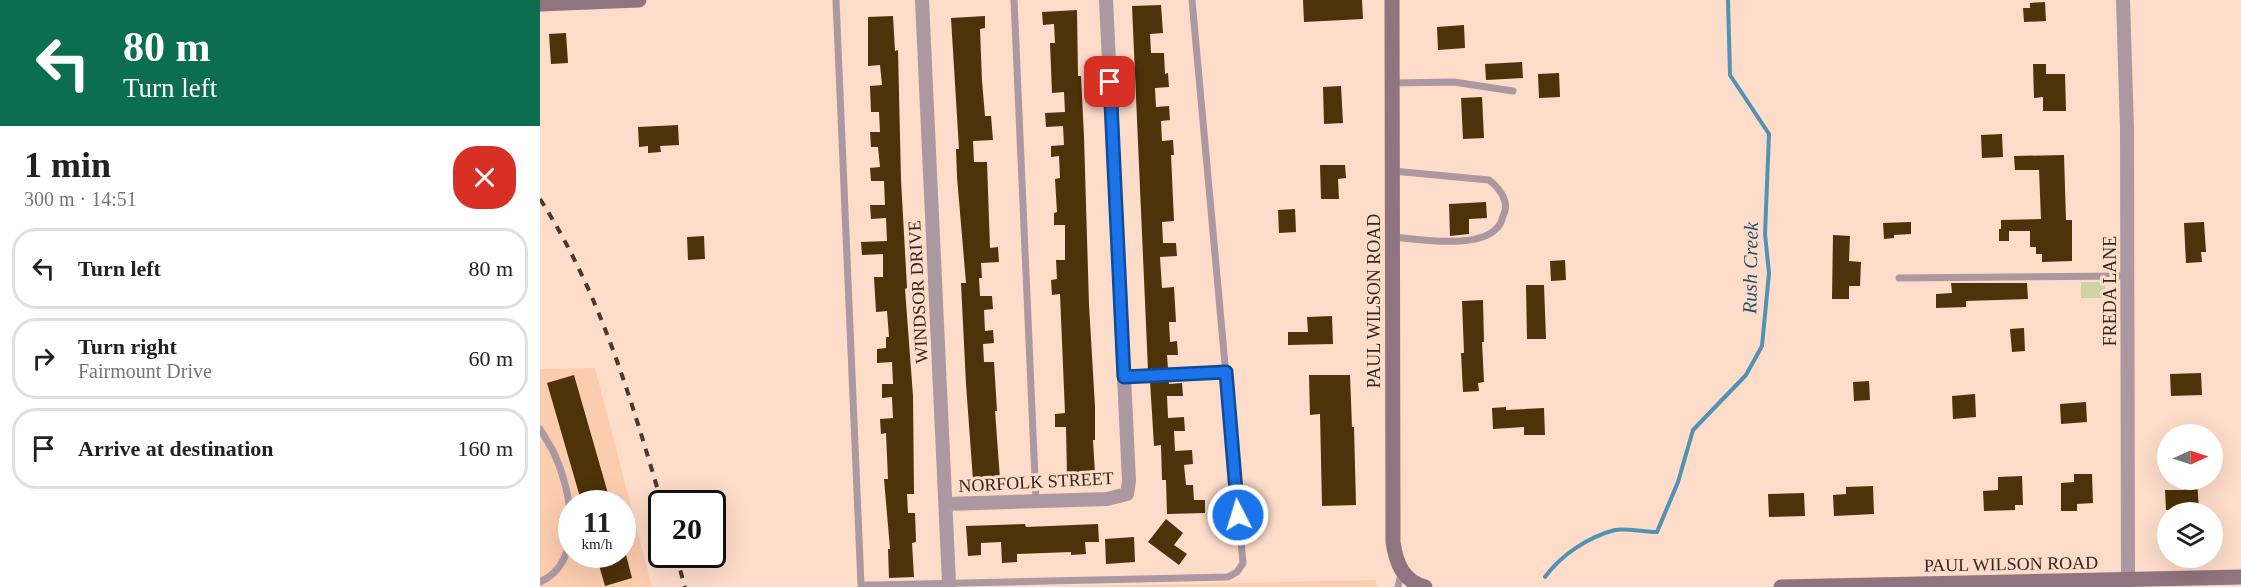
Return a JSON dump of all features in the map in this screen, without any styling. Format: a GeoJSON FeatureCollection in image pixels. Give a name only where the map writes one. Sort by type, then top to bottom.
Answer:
{"type":"FeatureCollection","features":[{"type":"Feature","properties":{"kind":"street"},"geometry":{"type":"LineString","coordinates":[[540,4],[639,0]]}},
{"type":"Feature","properties":{"kind":"street","name":"WINDSOR DRIVE"},"geometry":{"type":"LineString","coordinates":[[922,0],[949,583]]}},
{"type":"Feature","properties":{"kind":"street"},"geometry":{"type":"LineString","coordinates":[[1106,0],[1124,377]]}},
{"type":"Feature","properties":{"kind":"street","name":"PAUL WILSON ROAD"},"geometry":{"type":"LineString","coordinates":[[1392,0],[1393,542],[1398,565],[1402,571]]}},
{"type":"Feature","properties":{"kind":"street","name":"FREDA LANE"},"geometry":{"type":"LineString","coordinates":[[2123,0],[2128,276],[2128,581]]}},
{"type":"Feature","properties":{"kind":"street","name":"NORFOLK STREET"},"geometry":{"type":"LineString","coordinates":[[946,504],[1107,499],[1127,494],[1129,481],[1124,377]]}},
{"type":"Feature","properties":{"kind":"street"},"geometry":{"type":"LineString","coordinates":[[1402,571],[1413,583],[1425,587]]}},
{"type":"Feature","properties":{"kind":"street","name":"PAUL WILSON ROAD"},"geometry":{"type":"LineString","coordinates":[[1781,587],[2128,581],[2149,584],[2241,578]]}},
{"type":"Feature","properties":{"kind":"lane"},"geometry":{"type":"LineString","coordinates":[[836,0],[861,585],[1228,577],[1237,572],[1243,563],[1192,0]]}},
{"type":"Feature","properties":{"kind":"lane"},"geometry":{"type":"LineString","coordinates":[[1014,0],[1036,501]]}},
{"type":"Feature","properties":{"kind":"lane"},"geometry":{"type":"LineString","coordinates":[[1393,83],[1454,82],[1513,92]]}},
{"type":"Feature","properties":{"kind":"lane"},"geometry":{"type":"LineString","coordinates":[[1393,171],[1489,180],[1500,189],[1506,207],[1500,226],[1482,238],[1465,241],[1393,237]]}},
{"type":"Feature","properties":{"kind":"lane"},"geometry":{"type":"LineString","coordinates":[[1899,278],[2128,276]]}},
{"type":"Feature","properties":{"kind":"lane"},"geometry":{"type":"LineString","coordinates":[[1124,377],[1226,372]]}},
{"type":"Feature","properties":{"kind":"lane"},"geometry":{"type":"LineString","coordinates":[[540,429],[554,452],[561,471],[569,502],[571,538],[561,565],[540,582]]}},
{"type":"Feature","properties":{"kind":"lane"},"geometry":{"type":"LineString","coordinates":[[1398,587],[1402,571]]}},
{"type":"Feature","properties":{"kind":"shaded area"},"geometry":{"type":"Polygon","coordinates":[[[595,368],[627,490],[558,490],[558,568],[636,568],[636,526],[652,587],[540,587],[540,369],[595,368]]]}},
{"type":"Feature","properties":{"kind":"shaded area"},"geometry":{"type":"Polygon","coordinates":[[[1376,580],[1377,587],[1040,587],[1376,580]]]}},
{"type":"Feature","properties":{"kind":"green space"},"geometry":{"type":"Polygon","coordinates":[[[2081,282],[2105,282],[2105,298],[2081,298],[2081,282]]]}},
{"type":"Feature","properties":{"kind":"building"},"geometry":{"type":"Polygon","coordinates":[[[1303,0],[1362,0],[1363,19],[1304,22],[1303,0]]]}},
{"type":"Feature","properties":{"kind":"building"},"geometry":{"type":"Polygon","coordinates":[[[2045,2],[2046,21],[2024,22],[2023,8],[2030,8],[2030,3],[2045,2]]]}},
{"type":"Feature","properties":{"kind":"building"},"geometry":{"type":"Polygon","coordinates":[[[1161,5],[1163,33],[1150,34],[1151,53],[1164,53],[1165,74],[1168,73],[1169,87],[1155,88],[1156,107],[1169,106],[1170,120],[1161,121],[1162,141],[1173,140],[1174,155],[1171,155],[1174,221],[1162,222],[1163,243],[1176,243],[1177,256],[1160,257],[1162,288],[1174,287],[1176,322],[1169,322],[1170,342],[1177,341],[1178,355],[1167,355],[1168,369],[1148,370],[1132,6],[1161,5]]]}},
{"type":"Feature","properties":{"kind":"building"},"geometry":{"type":"Polygon","coordinates":[[[1077,10],[1078,76],[1081,76],[1095,407],[1095,440],[1093,440],[1095,474],[1067,476],[1066,427],[1055,427],[1055,414],[1065,413],[1060,294],[1052,295],[1051,280],[1057,279],[1056,260],[1065,260],[1065,225],[1054,225],[1054,213],[1057,212],[1055,179],[1060,178],[1059,156],[1051,157],[1051,146],[1064,145],[1063,126],[1046,127],[1045,113],[1065,112],[1064,92],[1052,93],[1050,43],[1055,43],[1054,24],[1043,25],[1042,12],[1077,10]]]}},
{"type":"Feature","properties":{"kind":"building"},"geometry":{"type":"Polygon","coordinates":[[[893,16],[895,51],[898,50],[901,180],[907,288],[905,289],[913,396],[914,494],[907,494],[908,513],[915,513],[916,542],[912,543],[914,577],[889,578],[888,549],[890,549],[884,479],[888,479],[886,433],[881,434],[880,419],[893,418],[892,397],[882,398],[882,384],[893,384],[892,362],[877,363],[877,349],[886,348],[886,337],[889,337],[887,311],[876,312],[874,277],[883,277],[883,254],[862,255],[861,242],[887,241],[886,218],[871,219],[870,205],[885,205],[884,181],[871,181],[870,168],[880,167],[878,147],[871,147],[870,132],[880,132],[879,112],[871,112],[870,86],[882,85],[880,65],[868,66],[868,17],[893,16]]]}},
{"type":"Feature","properties":{"kind":"building"},"geometry":{"type":"Polygon","coordinates":[[[985,16],[985,28],[980,29],[982,81],[985,116],[991,116],[993,140],[973,141],[974,162],[987,162],[990,248],[998,247],[999,262],[981,263],[982,278],[979,278],[980,296],[992,296],[993,309],[984,310],[985,331],[993,330],[994,343],[983,344],[984,362],[994,362],[1000,479],[973,480],[961,283],[966,283],[957,177],[956,149],[959,149],[951,18],[985,16]]]}},
{"type":"Feature","properties":{"kind":"building"},"geometry":{"type":"Polygon","coordinates":[[[1464,25],[1465,48],[1438,50],[1437,27],[1464,25]]]}},
{"type":"Feature","properties":{"kind":"building"},"geometry":{"type":"Polygon","coordinates":[[[566,33],[568,63],[551,64],[549,34],[566,33]]]}},
{"type":"Feature","properties":{"kind":"building"},"geometry":{"type":"Polygon","coordinates":[[[1522,62],[1523,78],[1486,80],[1485,64],[1522,62]]]}},
{"type":"Feature","properties":{"kind":"building"},"geometry":{"type":"Polygon","coordinates":[[[2033,64],[2046,64],[2046,74],[2065,74],[2066,111],[2043,111],[2043,97],[2034,98],[2033,64]]]}},
{"type":"Feature","properties":{"kind":"building"},"geometry":{"type":"Polygon","coordinates":[[[1559,73],[1560,97],[1539,98],[1538,74],[1559,73]]]}},
{"type":"Feature","properties":{"kind":"building"},"geometry":{"type":"Polygon","coordinates":[[[1341,86],[1343,123],[1324,124],[1323,87],[1341,86]]]}},
{"type":"Feature","properties":{"kind":"building"},"geometry":{"type":"Polygon","coordinates":[[[1482,97],[1484,138],[1463,139],[1461,98],[1482,97]]]}},
{"type":"Feature","properties":{"kind":"building"},"geometry":{"type":"Polygon","coordinates":[[[678,125],[679,145],[660,146],[661,152],[648,153],[648,146],[639,147],[638,127],[678,125]]]}},
{"type":"Feature","properties":{"kind":"building"},"geometry":{"type":"Polygon","coordinates":[[[2002,134],[2003,157],[1982,158],[1981,135],[2002,134]]]}},
{"type":"Feature","properties":{"kind":"building"},"geometry":{"type":"Polygon","coordinates":[[[2064,155],[2066,220],[2072,220],[2072,261],[2042,262],[2042,254],[2036,254],[2036,247],[2030,247],[2030,231],[2009,231],[2009,241],[1999,241],[2001,220],[2041,219],[2039,170],[2015,170],[2014,156],[2064,155]]]}},
{"type":"Feature","properties":{"kind":"building"},"geometry":{"type":"Polygon","coordinates":[[[1320,165],[1345,165],[1346,178],[1338,179],[1339,199],[1321,199],[1320,165]]]}},
{"type":"Feature","properties":{"kind":"building"},"geometry":{"type":"Polygon","coordinates":[[[1486,202],[1487,218],[1469,219],[1469,234],[1450,236],[1449,204],[1486,202]]]}},
{"type":"Feature","properties":{"kind":"building"},"geometry":{"type":"Polygon","coordinates":[[[1295,209],[1296,232],[1279,233],[1278,210],[1295,209]]]}},
{"type":"Feature","properties":{"kind":"building"},"geometry":{"type":"Polygon","coordinates":[[[1911,222],[1911,234],[1894,235],[1894,238],[1884,239],[1883,223],[1911,222]]]}},
{"type":"Feature","properties":{"kind":"building"},"geometry":{"type":"Polygon","coordinates":[[[2204,222],[2206,252],[2201,252],[2202,262],[2186,263],[2184,223],[2204,222]]]}},
{"type":"Feature","properties":{"kind":"building"},"geometry":{"type":"Polygon","coordinates":[[[1833,235],[1850,236],[1849,261],[1861,262],[1860,286],[1849,286],[1849,299],[1832,299],[1833,235]]]}},
{"type":"Feature","properties":{"kind":"building"},"geometry":{"type":"Polygon","coordinates":[[[704,236],[705,259],[688,260],[687,237],[704,236]]]}},
{"type":"Feature","properties":{"kind":"building"},"geometry":{"type":"Polygon","coordinates":[[[1565,260],[1566,280],[1551,281],[1550,261],[1565,260]]]}},
{"type":"Feature","properties":{"kind":"building"},"geometry":{"type":"Polygon","coordinates":[[[1951,283],[2027,283],[2028,299],[1966,301],[1966,307],[1936,308],[1936,294],[1952,293],[1951,283]]]}},
{"type":"Feature","properties":{"kind":"building"},"geometry":{"type":"Polygon","coordinates":[[[1526,285],[1544,285],[1546,339],[1527,339],[1526,285]]]}},
{"type":"Feature","properties":{"kind":"building"},"geometry":{"type":"Polygon","coordinates":[[[1483,300],[1484,382],[1478,383],[1479,391],[1463,392],[1462,301],[1483,300]]]}},
{"type":"Feature","properties":{"kind":"building"},"geometry":{"type":"Polygon","coordinates":[[[1332,316],[1333,344],[1288,345],[1288,332],[1308,332],[1307,317],[1332,316]]]}},
{"type":"Feature","properties":{"kind":"building"},"geometry":{"type":"Polygon","coordinates":[[[2024,328],[2025,351],[2012,352],[2010,329],[2024,328]]]}},
{"type":"Feature","properties":{"kind":"building"},"geometry":{"type":"Polygon","coordinates":[[[2201,373],[2202,395],[2171,396],[2170,374],[2201,373]]]}},
{"type":"Feature","properties":{"kind":"building"},"geometry":{"type":"Polygon","coordinates":[[[574,375],[607,490],[578,490],[547,383],[574,375]]]}},
{"type":"Feature","properties":{"kind":"building"},"geometry":{"type":"Polygon","coordinates":[[[1309,375],[1350,375],[1356,505],[1322,506],[1320,414],[1310,415],[1309,375]]]}},
{"type":"Feature","properties":{"kind":"building"},"geometry":{"type":"Polygon","coordinates":[[[1169,380],[1169,384],[1182,383],[1183,396],[1167,396],[1168,418],[1184,417],[1185,431],[1174,431],[1175,451],[1192,450],[1193,464],[1184,465],[1186,485],[1193,485],[1194,500],[1205,500],[1205,513],[1167,514],[1166,480],[1162,480],[1161,445],[1154,446],[1150,381],[1169,380]]]}},
{"type":"Feature","properties":{"kind":"building"},"geometry":{"type":"Polygon","coordinates":[[[1869,381],[1870,400],[1854,401],[1853,382],[1869,381]]]}},
{"type":"Feature","properties":{"kind":"building"},"geometry":{"type":"Polygon","coordinates":[[[1975,394],[1976,417],[1953,419],[1952,396],[1975,394]]]}},
{"type":"Feature","properties":{"kind":"building"},"geometry":{"type":"Polygon","coordinates":[[[2086,402],[2087,422],[2061,424],[2060,404],[2086,402]]]}},
{"type":"Feature","properties":{"kind":"building"},"geometry":{"type":"Polygon","coordinates":[[[1506,407],[1506,410],[1544,408],[1545,435],[1524,435],[1524,427],[1493,429],[1492,408],[1506,407]]]}},
{"type":"Feature","properties":{"kind":"building"},"geometry":{"type":"Polygon","coordinates":[[[2074,474],[2092,474],[2093,503],[2077,504],[2077,511],[2061,511],[2061,483],[2074,482],[2074,474]]]}},
{"type":"Feature","properties":{"kind":"building"},"geometry":{"type":"Polygon","coordinates":[[[2022,476],[2023,505],[2015,505],[2015,510],[1984,511],[1983,491],[1998,490],[1998,477],[2022,476]]]}},
{"type":"Feature","properties":{"kind":"building"},"geometry":{"type":"Polygon","coordinates":[[[1873,486],[1874,514],[1834,516],[1833,495],[1846,494],[1846,487],[1873,486]]]}},
{"type":"Feature","properties":{"kind":"building"},"geometry":{"type":"Polygon","coordinates":[[[2165,490],[2198,490],[2199,502],[2166,502],[2165,490]]]}},
{"type":"Feature","properties":{"kind":"building"},"geometry":{"type":"Polygon","coordinates":[[[1804,493],[1805,516],[1769,517],[1768,494],[1804,493]]]}},
{"type":"Feature","properties":{"kind":"building"},"geometry":{"type":"Polygon","coordinates":[[[1166,519],[1183,533],[1174,545],[1187,554],[1179,565],[1148,542],[1166,519]]]}},
{"type":"Feature","properties":{"kind":"building"},"geometry":{"type":"Polygon","coordinates":[[[1025,524],[1026,527],[1098,524],[1099,542],[1085,542],[1086,554],[1071,555],[1071,552],[1017,554],[1017,562],[1002,563],[1001,542],[981,543],[981,555],[968,556],[966,526],[1025,524]]]}},
{"type":"Feature","properties":{"kind":"building"},"geometry":{"type":"Polygon","coordinates":[[[1134,537],[1135,562],[1106,564],[1105,539],[1134,537]]]}},
{"type":"Feature","properties":{"kind":"building"},"geometry":{"type":"Polygon","coordinates":[[[600,568],[629,568],[632,578],[605,586],[600,568]]]}},
{"type":"Feature","properties":{"kind":"waterway","name":"Rush Creek"},"geometry":{"type":"LineString","coordinates":[[1545,577],[1567,554],[1605,533],[1615,530],[1657,532],[1678,482],[1693,430],[1746,375],[1762,346],[1769,273],[1765,234],[1769,134],[1730,75],[1728,0]]}},
{"type":"Feature","properties":{"kind":"railway"},"geometry":{"type":"LineString","coordinates":[[540,199],[561,234],[597,309],[626,386],[658,490]]}},
{"type":"Feature","properties":{"kind":"railway"},"geometry":{"type":"LineString","coordinates":[[680,568],[685,587]]}},
{"type":"Feature","properties":{"kind":"route"},"geometry":{"type":"LineString","coordinates":[[1110,82],[1124,377],[1226,372],[1238,515]]}}]}
